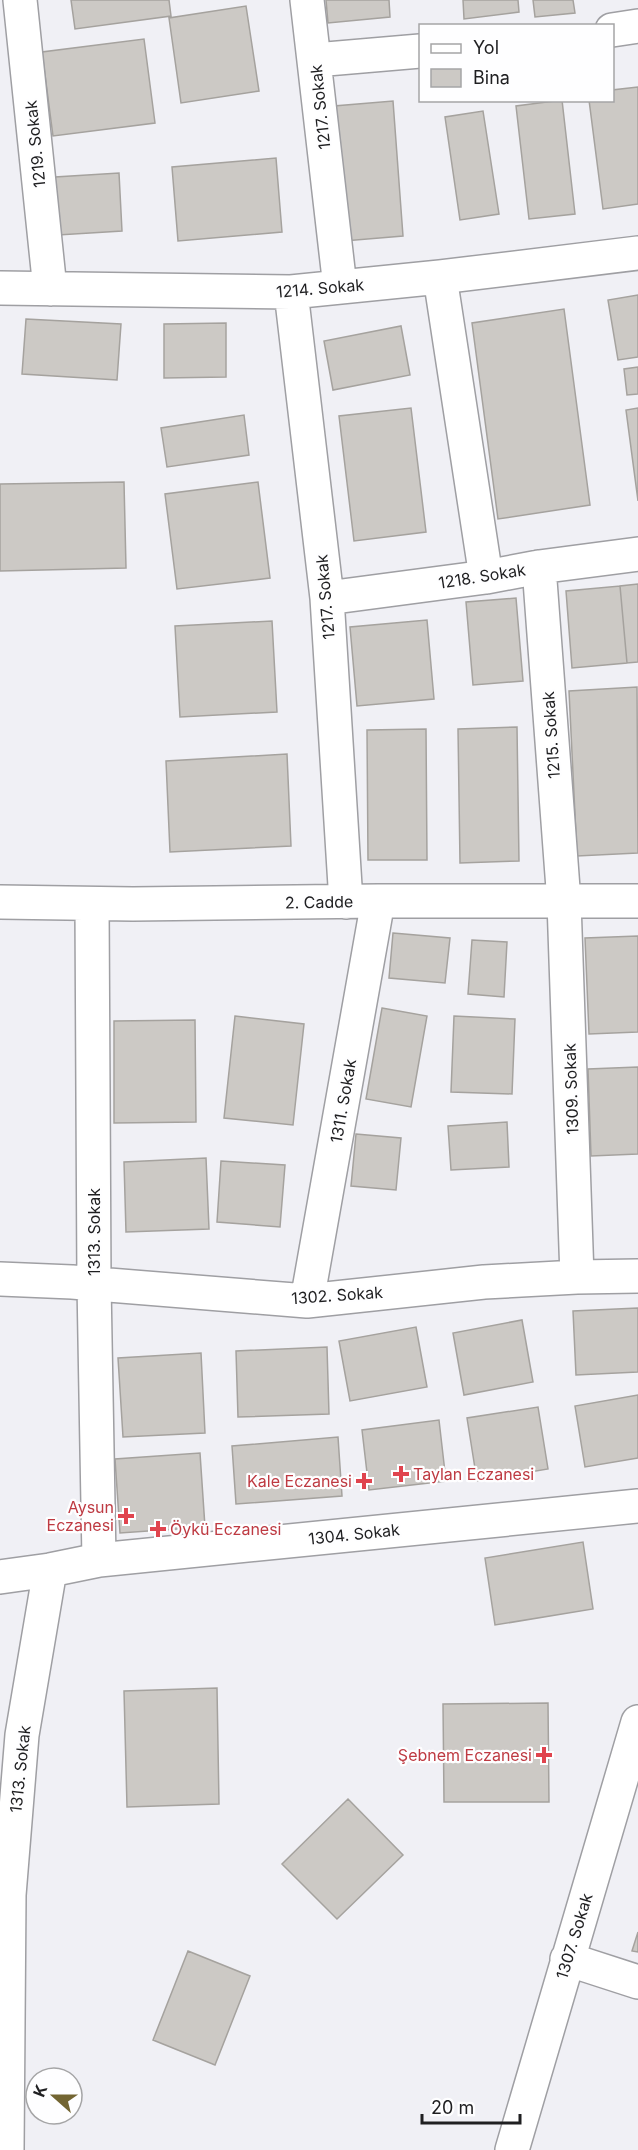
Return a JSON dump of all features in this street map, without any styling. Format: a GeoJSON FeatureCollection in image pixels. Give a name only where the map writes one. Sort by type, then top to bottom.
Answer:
{"type":"FeatureCollection","features":[{"type":"Feature","properties":{"kind":"street","name":"1219. Sokak"},"geometry":{"type":"LineString","coordinates":[[20,0],[50,289]]}},
{"type":"Feature","properties":{"kind":"street","name":"1217. Sokak"},"geometry":{"type":"LineString","coordinates":[[307,0],[340,287]]}},
{"type":"Feature","properties":{"kind":"street"},"geometry":{"type":"LineString","coordinates":[[614,30],[638,26]]}},
{"type":"Feature","properties":{"kind":"street"},"geometry":{"type":"LineString","coordinates":[[315,60],[419,51]]}},
{"type":"Feature","properties":{"kind":"street","name":"1214. Sokak"},"geometry":{"type":"LineString","coordinates":[[0,288],[291,292],[638,253]]}},
{"type":"Feature","properties":{"kind":"street"},"geometry":{"type":"LineString","coordinates":[[440,277],[486,577]]}},
{"type":"Feature","properties":{"kind":"street","name":"1217. Sokak"},"geometry":{"type":"LineString","coordinates":[[291,292],[327,598],[346,902]]}},
{"type":"Feature","properties":{"kind":"street","name":"1218. Sokak"},"geometry":{"type":"LineString","coordinates":[[327,598],[638,554]]}},
{"type":"Feature","properties":{"kind":"street","name":"1215. Sokak"},"geometry":{"type":"LineString","coordinates":[[538,567],[564,902]]}},
{"type":"Feature","properties":{"kind":"street","name":"2. Cadde"},"geometry":{"type":"LineString","coordinates":[[0,902],[92,904],[378,900],[638,902]]}},
{"type":"Feature","properties":{"kind":"street","name":"1311. Sokak"},"geometry":{"type":"LineString","coordinates":[[307,1301],[378,900]]}},
{"type":"Feature","properties":{"kind":"street","name":"1309. Sokak"},"geometry":{"type":"LineString","coordinates":[[564,902],[577,1276]]}},
{"type":"Feature","properties":{"kind":"street","name":"1313. Sokak"},"geometry":{"type":"LineString","coordinates":[[92,904],[94,1284],[99,1560]]}},
{"type":"Feature","properties":{"kind":"street","name":"1302. Sokak"},"geometry":{"type":"LineString","coordinates":[[0,1279],[307,1301],[484,1282],[577,1276],[638,1276]]}},
{"type":"Feature","properties":{"kind":"street","name":"1304. Sokak"},"geometry":{"type":"LineString","coordinates":[[0,1577],[99,1560],[638,1506]]}},
{"type":"Feature","properties":{"kind":"street","name":"1313. Sokak"},"geometry":{"type":"LineString","coordinates":[[7,2150],[9,1895],[22,1735],[50,1570]]}},
{"type":"Feature","properties":{"kind":"street","name":"1307. Sokak"},"geometry":{"type":"LineString","coordinates":[[512,2150],[638,1722]]}},
{"type":"Feature","properties":{"kind":"street"},"geometry":{"type":"LineString","coordinates":[[567,1959],[638,1982]]}},
{"type":"Feature","properties":{"kind":"building"},"geometry":{"type":"Polygon","coordinates":[[[71,0],[169,0],[171,16],[75,29],[71,0]]]}},
{"type":"Feature","properties":{"kind":"building"},"geometry":{"type":"Polygon","coordinates":[[[326,0],[389,0],[390,17],[328,23],[326,0]]]}},
{"type":"Feature","properties":{"kind":"building"},"geometry":{"type":"Polygon","coordinates":[[[463,0],[518,0],[519,12],[464,19],[463,0]]]}},
{"type":"Feature","properties":{"kind":"building"},"geometry":{"type":"Polygon","coordinates":[[[533,0],[573,0],[575,13],[535,17],[533,0]]]}},
{"type":"Feature","properties":{"kind":"building"},"geometry":{"type":"Polygon","coordinates":[[[246,6],[259,91],[181,103],[169,18],[246,6]]]}},
{"type":"Feature","properties":{"kind":"building"},"geometry":{"type":"Polygon","coordinates":[[[144,39],[155,123],[53,136],[42,52],[144,39]]]}},
{"type":"Feature","properties":{"kind":"building"},"geometry":{"type":"Polygon","coordinates":[[[638,87],[638,204],[603,209],[589,102],[614,102],[614,90],[638,87]]]}},
{"type":"Feature","properties":{"kind":"building"},"geometry":{"type":"Polygon","coordinates":[[[393,101],[403,236],[344,241],[334,106],[393,101]]]}},
{"type":"Feature","properties":{"kind":"building"},"geometry":{"type":"Polygon","coordinates":[[[562,102],[575,214],[529,219],[516,106],[562,102]]]}},
{"type":"Feature","properties":{"kind":"building"},"geometry":{"type":"Polygon","coordinates":[[[483,111],[499,214],[460,220],[445,117],[483,111]]]}},
{"type":"Feature","properties":{"kind":"building"},"geometry":{"type":"Polygon","coordinates":[[[276,158],[282,232],[178,241],[172,167],[276,158]]]}},
{"type":"Feature","properties":{"kind":"building"},"geometry":{"type":"Polygon","coordinates":[[[119,173],[122,231],[58,235],[55,177],[119,173]]]}},
{"type":"Feature","properties":{"kind":"building"},"geometry":{"type":"Polygon","coordinates":[[[638,295],[638,357],[618,360],[608,300],[638,295]]]}},
{"type":"Feature","properties":{"kind":"building"},"geometry":{"type":"Polygon","coordinates":[[[564,309],[590,505],[498,519],[472,323],[564,309]]]}},
{"type":"Feature","properties":{"kind":"building"},"geometry":{"type":"Polygon","coordinates":[[[26,319],[121,324],[117,380],[22,374],[26,319]]]}},
{"type":"Feature","properties":{"kind":"building"},"geometry":{"type":"Polygon","coordinates":[[[226,323],[226,377],[164,378],[164,324],[226,323]]]}},
{"type":"Feature","properties":{"kind":"building"},"geometry":{"type":"Polygon","coordinates":[[[401,326],[410,375],[333,390],[324,341],[401,326]]]}},
{"type":"Feature","properties":{"kind":"building"},"geometry":{"type":"Polygon","coordinates":[[[638,367],[638,394],[627,395],[624,369],[638,367]]]}},
{"type":"Feature","properties":{"kind":"building"},"geometry":{"type":"Polygon","coordinates":[[[411,408],[426,532],[354,541],[339,416],[411,408]]]}},
{"type":"Feature","properties":{"kind":"building"},"geometry":{"type":"Polygon","coordinates":[[[638,408],[638,501],[626,410],[638,408]]]}},
{"type":"Feature","properties":{"kind":"building"},"geometry":{"type":"Polygon","coordinates":[[[244,415],[249,455],[167,467],[161,428],[244,415]]]}},
{"type":"Feature","properties":{"kind":"building"},"geometry":{"type":"Polygon","coordinates":[[[124,482],[126,568],[0,571],[0,484],[124,482]]]}},
{"type":"Feature","properties":{"kind":"building"},"geometry":{"type":"Polygon","coordinates":[[[258,482],[270,578],[177,589],[165,494],[258,482]]]}},
{"type":"Feature","properties":{"kind":"building"},"geometry":{"type":"Polygon","coordinates":[[[638,584],[638,662],[627,663],[620,586],[638,584]]]}},
{"type":"Feature","properties":{"kind":"building"},"geometry":{"type":"Polygon","coordinates":[[[620,586],[627,663],[572,668],[566,591],[620,586]]]}},
{"type":"Feature","properties":{"kind":"building"},"geometry":{"type":"Polygon","coordinates":[[[516,598],[523,681],[473,685],[466,602],[516,598]]]}},
{"type":"Feature","properties":{"kind":"building"},"geometry":{"type":"Polygon","coordinates":[[[427,620],[434,699],[357,706],[350,627],[427,620]]]}},
{"type":"Feature","properties":{"kind":"building"},"geometry":{"type":"Polygon","coordinates":[[[272,621],[277,712],[180,717],[175,626],[272,621]]]}},
{"type":"Feature","properties":{"kind":"building"},"geometry":{"type":"Polygon","coordinates":[[[637,687],[638,853],[577,856],[569,691],[637,687]]]}},
{"type":"Feature","properties":{"kind":"building"},"geometry":{"type":"Polygon","coordinates":[[[517,727],[519,861],[460,863],[458,729],[517,727]]]}},
{"type":"Feature","properties":{"kind":"building"},"geometry":{"type":"Polygon","coordinates":[[[426,729],[427,860],[368,860],[367,730],[426,729]]]}},
{"type":"Feature","properties":{"kind":"building"},"geometry":{"type":"Polygon","coordinates":[[[287,754],[291,846],[170,852],[166,761],[287,754]]]}},
{"type":"Feature","properties":{"kind":"building"},"geometry":{"type":"Polygon","coordinates":[[[393,933],[450,938],[445,983],[389,978],[393,933]]]}},
{"type":"Feature","properties":{"kind":"building"},"geometry":{"type":"Polygon","coordinates":[[[638,936],[638,1032],[589,1034],[585,938],[638,936]]]}},
{"type":"Feature","properties":{"kind":"building"},"geometry":{"type":"Polygon","coordinates":[[[472,940],[507,942],[504,997],[468,994],[472,940]]]}},
{"type":"Feature","properties":{"kind":"building"},"geometry":{"type":"Polygon","coordinates":[[[382,1008],[427,1016],[411,1107],[366,1099],[382,1008]]]}},
{"type":"Feature","properties":{"kind":"building"},"geometry":{"type":"Polygon","coordinates":[[[235,1016],[304,1024],[293,1125],[224,1118],[235,1016]]]}},
{"type":"Feature","properties":{"kind":"building"},"geometry":{"type":"Polygon","coordinates":[[[454,1016],[515,1019],[512,1094],[451,1092],[454,1016]]]}},
{"type":"Feature","properties":{"kind":"building"},"geometry":{"type":"Polygon","coordinates":[[[195,1020],[196,1122],[114,1123],[114,1021],[195,1020]]]}},
{"type":"Feature","properties":{"kind":"building"},"geometry":{"type":"Polygon","coordinates":[[[638,1067],[638,1154],[591,1156],[588,1069],[638,1067]]]}},
{"type":"Feature","properties":{"kind":"building"},"geometry":{"type":"Polygon","coordinates":[[[507,1122],[509,1167],[451,1170],[448,1126],[507,1122]]]}},
{"type":"Feature","properties":{"kind":"building"},"geometry":{"type":"Polygon","coordinates":[[[356,1134],[401,1138],[396,1190],[351,1186],[356,1134]]]}},
{"type":"Feature","properties":{"kind":"building"},"geometry":{"type":"Polygon","coordinates":[[[206,1158],[209,1229],[126,1232],[124,1162],[206,1158]]]}},
{"type":"Feature","properties":{"kind":"building"},"geometry":{"type":"Polygon","coordinates":[[[221,1161],[285,1165],[280,1227],[217,1222],[221,1161]]]}},
{"type":"Feature","properties":{"kind":"building"},"geometry":{"type":"Polygon","coordinates":[[[638,1308],[638,1372],[576,1375],[573,1311],[638,1308]]]}},
{"type":"Feature","properties":{"kind":"building"},"geometry":{"type":"Polygon","coordinates":[[[522,1320],[533,1382],[464,1395],[453,1333],[522,1320]]]}},
{"type":"Feature","properties":{"kind":"building"},"geometry":{"type":"Polygon","coordinates":[[[416,1327],[427,1387],[350,1401],[339,1341],[416,1327]]]}},
{"type":"Feature","properties":{"kind":"building"},"geometry":{"type":"Polygon","coordinates":[[[327,1347],[329,1414],[238,1417],[236,1351],[327,1347]]]}},
{"type":"Feature","properties":{"kind":"building"},"geometry":{"type":"Polygon","coordinates":[[[201,1353],[205,1433],[123,1437],[118,1358],[201,1353]]]}},
{"type":"Feature","properties":{"kind":"building"},"geometry":{"type":"Polygon","coordinates":[[[638,1395],[638,1458],[585,1467],[575,1406],[638,1395]]]}},
{"type":"Feature","properties":{"kind":"building"},"geometry":{"type":"Polygon","coordinates":[[[538,1407],[548,1469],[477,1481],[467,1418],[538,1407]]]}},
{"type":"Feature","properties":{"kind":"building"},"geometry":{"type":"Polygon","coordinates":[[[439,1420],[446,1481],[369,1490],[362,1430],[439,1420]]]}},
{"type":"Feature","properties":{"kind":"building"},"geometry":{"type":"Polygon","coordinates":[[[338,1437],[342,1496],[236,1504],[232,1446],[338,1437]]]}},
{"type":"Feature","properties":{"kind":"building"},"geometry":{"type":"Polygon","coordinates":[[[200,1453],[205,1527],[120,1533],[115,1459],[200,1453]]]}},
{"type":"Feature","properties":{"kind":"building"},"geometry":{"type":"Polygon","coordinates":[[[583,1542],[593,1609],[495,1625],[485,1558],[583,1542]]]}},
{"type":"Feature","properties":{"kind":"building"},"geometry":{"type":"Polygon","coordinates":[[[217,1688],[219,1804],[127,1807],[124,1691],[217,1688]]]}},
{"type":"Feature","properties":{"kind":"building"},"geometry":{"type":"Polygon","coordinates":[[[548,1703],[549,1802],[444,1802],[443,1704],[548,1703]]]}},
{"type":"Feature","properties":{"kind":"building"},"geometry":{"type":"Polygon","coordinates":[[[348,1799],[403,1855],[337,1919],[282,1864],[348,1799]]]}},
{"type":"Feature","properties":{"kind":"building"},"geometry":{"type":"Polygon","coordinates":[[[638,1932],[638,1952],[632,1951],[638,1932]]]}},
{"type":"Feature","properties":{"kind":"building"},"geometry":{"type":"Polygon","coordinates":[[[188,1951],[250,1976],[215,2065],[153,2040],[188,1951]]]}},
{"type":"Feature","properties":{"kind":"place","name":"Taylan Eczanesi"},"geometry":{"type":"Point","coordinates":[401,1474]}},
{"type":"Feature","properties":{"kind":"place","name":"Kale Eczanesi"},"geometry":{"type":"Point","coordinates":[364,1481]}},
{"type":"Feature","properties":{"kind":"place","name":"Aysun Eczanesi"},"geometry":{"type":"Point","coordinates":[126,1516]}},
{"type":"Feature","properties":{"kind":"place","name":"Öykü Eczanesi"},"geometry":{"type":"Point","coordinates":[158,1529]}},
{"type":"Feature","properties":{"kind":"place","name":"Şebnem Eczanesi"},"geometry":{"type":"Point","coordinates":[544,1755]}}]}
